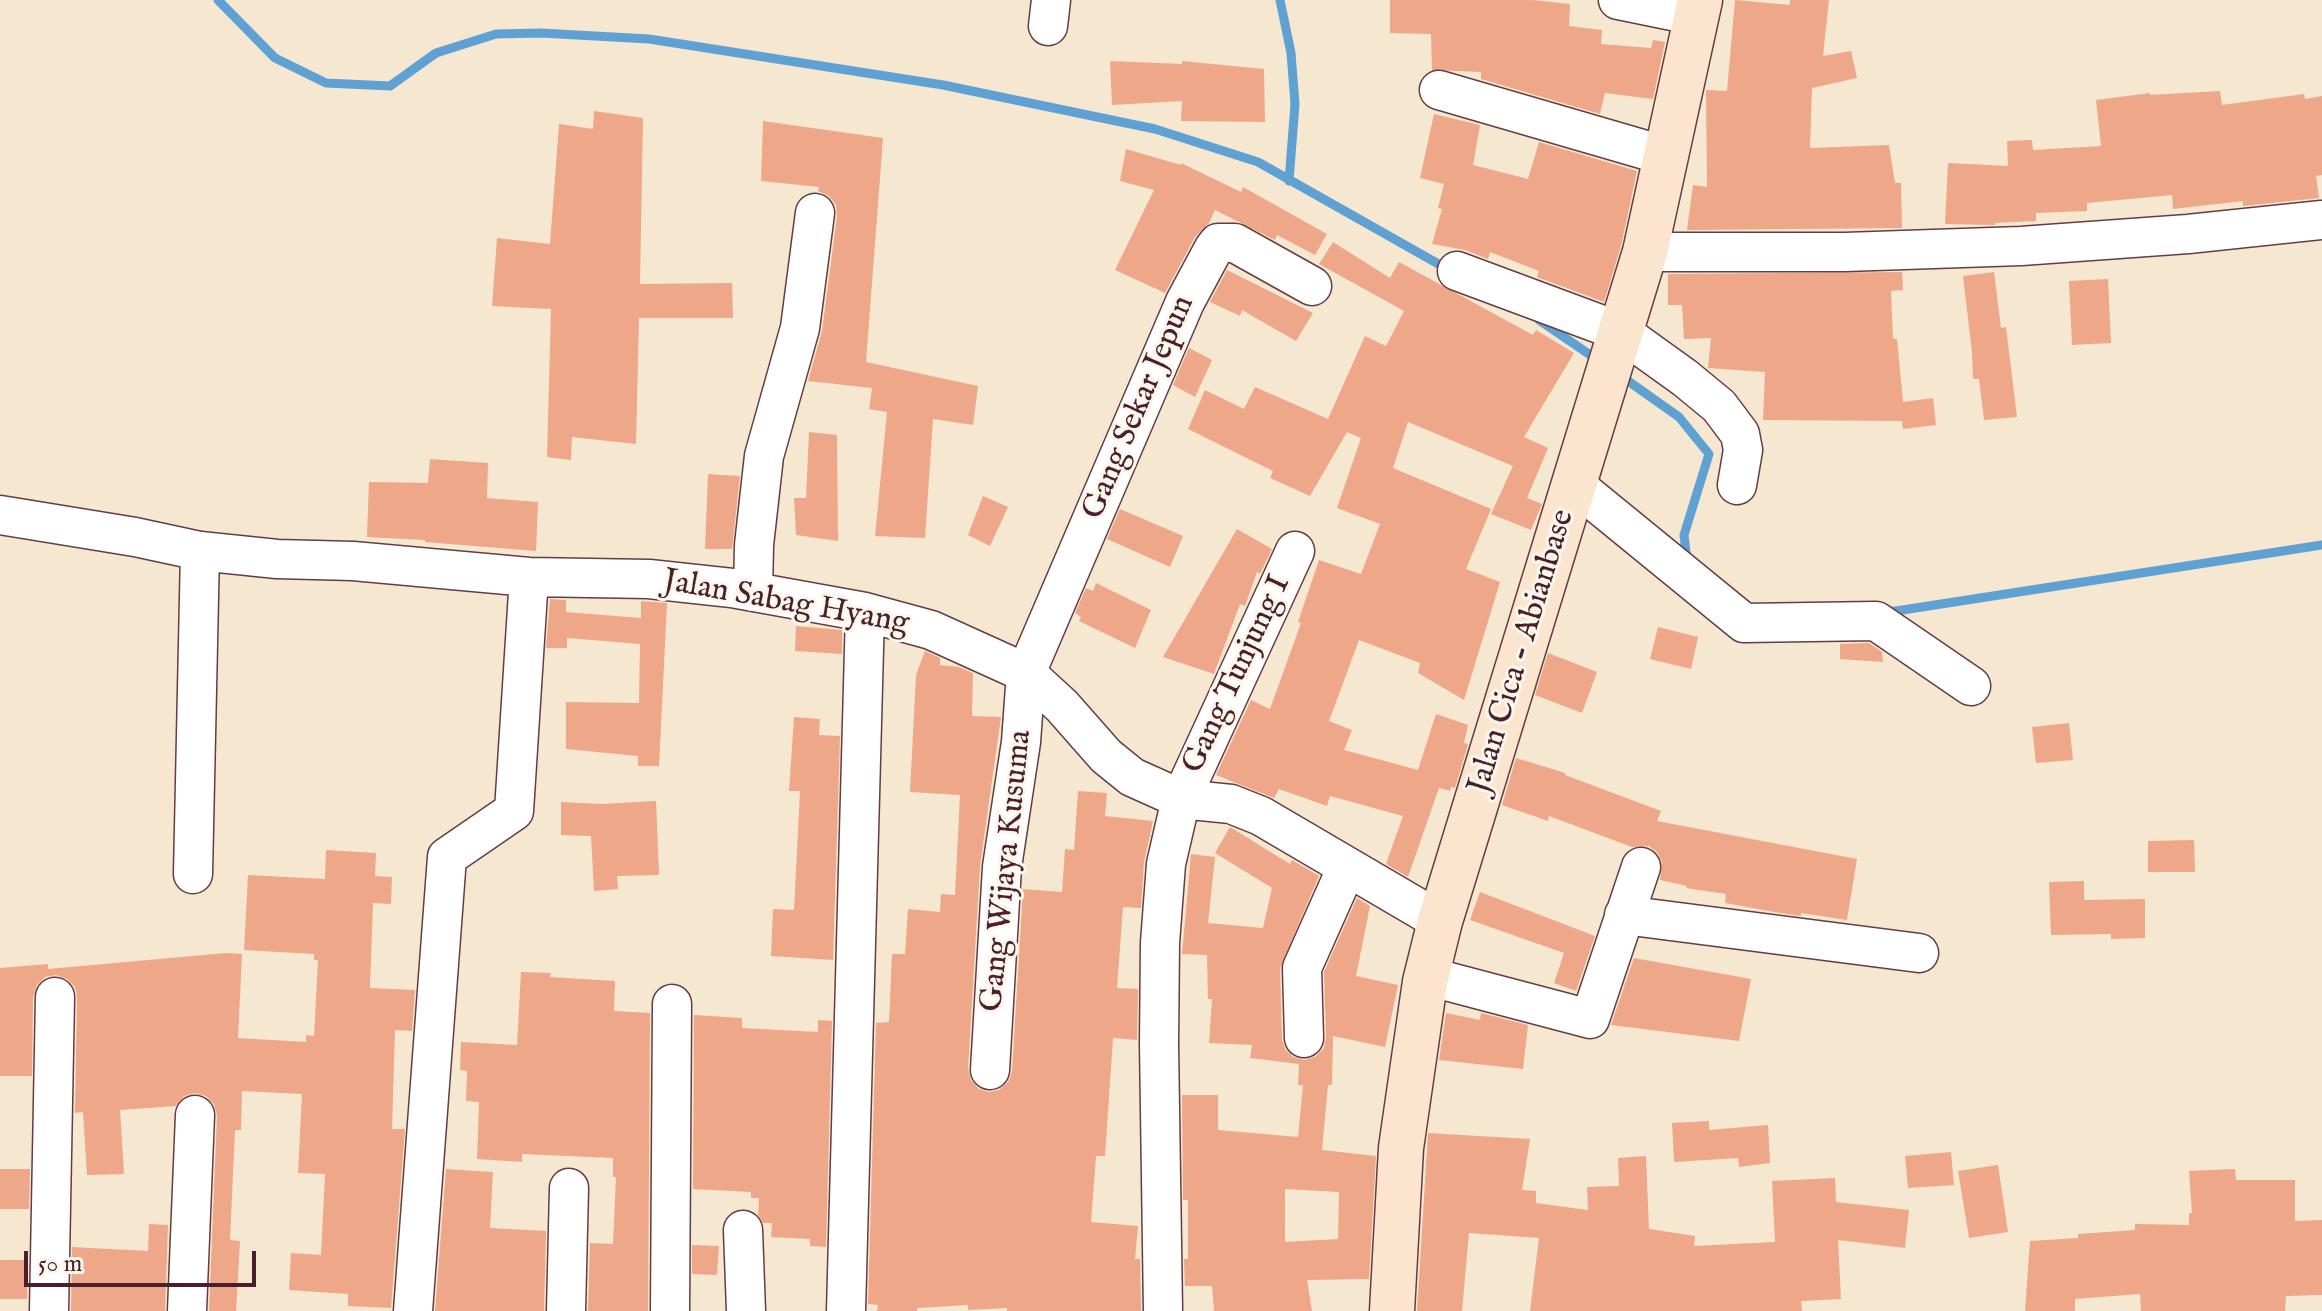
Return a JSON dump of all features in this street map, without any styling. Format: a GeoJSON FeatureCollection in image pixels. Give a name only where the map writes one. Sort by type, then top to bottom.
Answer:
{"type":"FeatureCollection","features":[{"type":"Feature","properties":{"kind":"street"},"geometry":{"type":"LineString","coordinates":[[1618,0],[1698,8]]}},
{"type":"Feature","properties":{"kind":"street","name":"Jalan Cica - Abianbase"},"geometry":{"type":"LineString","coordinates":[[1392,1311],[1401,1148],[1427,976],[1440,921],[1645,252],[1698,8]]}},
{"type":"Feature","properties":{"kind":"street"},"geometry":{"type":"LineString","coordinates":[[1439,90],[1666,156]]}},
{"type":"Feature","properties":{"kind":"street"},"geometry":{"type":"LineString","coordinates":[[753,592],[754,545],[764,456],[800,328],[815,213]]}},
{"type":"Feature","properties":{"kind":"street"},"geometry":{"type":"LineString","coordinates":[[1645,252],[1845,252],[2021,246],[2188,234],[2322,220]]}},
{"type":"Feature","properties":{"kind":"street","name":"Gang Sekar Jepun"},"geometry":{"type":"LineString","coordinates":[[1026,673],[1185,302],[1214,248],[1218,243],[1235,243],[1312,286]]}},
{"type":"Feature","properties":{"kind":"street"},"geometry":{"type":"LineString","coordinates":[[1457,271],[1619,339],[1685,378],[1719,406],[1740,434],[1743,450],[1737,485]]}},
{"type":"Feature","properties":{"kind":"street"},"geometry":{"type":"LineString","coordinates":[[1575,485],[1744,623],[1876,621],[1971,686]]}},
{"type":"Feature","properties":{"kind":"street","name":"Jalan Sabag Hyang"},"geometry":{"type":"LineString","coordinates":[[0,515],[200,551],[529,577],[649,579],[753,592],[865,612],[931,630],[1026,673],[1062,706],[1106,756],[1132,777],[1181,799],[1231,804],[1261,816],[1440,921]]}},
{"type":"Feature","properties":{"kind":"street"},"geometry":{"type":"LineString","coordinates":[[193,874],[200,551]]}},
{"type":"Feature","properties":{"kind":"street","name":"Gang Tunjung I"},"geometry":{"type":"LineString","coordinates":[[1163,1311],[1160,943],[1166,864],[1181,799],[1295,551]]}},
{"type":"Feature","properties":{"kind":"street"},"geometry":{"type":"LineString","coordinates":[[413,1311],[447,857],[514,811],[529,577]]}},
{"type":"Feature","properties":{"kind":"street"},"geometry":{"type":"LineString","coordinates":[[846,1311],[865,612]]}},
{"type":"Feature","properties":{"kind":"street","name":"Gang Wijaya Kusuma"},"geometry":{"type":"LineString","coordinates":[[990,1070],[1002,867],[1021,742],[1026,673]]}},
{"type":"Feature","properties":{"kind":"street"},"geometry":{"type":"LineString","coordinates":[[1304,1038],[1302,968],[1347,867]]}},
{"type":"Feature","properties":{"kind":"street"},"geometry":{"type":"LineString","coordinates":[[1427,976],[1590,1019],[1641,867]]}},
{"type":"Feature","properties":{"kind":"street"},"geometry":{"type":"LineString","coordinates":[[1624,915],[1919,953]]}},
{"type":"Feature","properties":{"kind":"street"},"geometry":{"type":"LineString","coordinates":[[49,1311],[55,997]]}},
{"type":"Feature","properties":{"kind":"street"},"geometry":{"type":"LineString","coordinates":[[670,1311],[672,1004]]}},
{"type":"Feature","properties":{"kind":"street"},"geometry":{"type":"LineString","coordinates":[[187,1311],[195,1115]]}},
{"type":"Feature","properties":{"kind":"street"},"geometry":{"type":"LineString","coordinates":[[566,1311],[569,1188]]}},
{"type":"Feature","properties":{"kind":"street"},"geometry":{"type":"LineString","coordinates":[[743,1230],[746,1311]]}},
{"type":"Feature","properties":{"kind":"building"},"geometry":{"type":"Polygon","coordinates":[[[1390,0],[1533,0],[1570,4],[1569,26],[1602,30],[1601,44],[1651,48],[1653,40],[1665,42],[1653,99],[1605,93],[1600,114],[1481,79],[1481,72],[1432,70],[1431,34],[1390,33],[1390,0]]]}},
{"type":"Feature","properties":{"kind":"building"},"geometry":{"type":"Polygon","coordinates":[[[1735,0],[1790,5],[1790,0],[1829,0],[1823,56],[1851,51],[1857,78],[1812,88],[1810,148],[1889,145],[1895,183],[1901,183],[1902,228],[1687,230],[1693,185],[1707,187],[1706,90],[1727,91],[1735,0]]]}},
{"type":"Feature","properties":{"kind":"building"},"geometry":{"type":"Polygon","coordinates":[[[1110,61],[1182,64],[1182,61],[1264,69],[1265,122],[1181,121],[1182,101],[1112,105],[1110,61]]]}},
{"type":"Feature","properties":{"kind":"building"},"geometry":{"type":"Polygon","coordinates":[[[2220,91],[2222,105],[2304,94],[2305,99],[2322,96],[2322,175],[2316,176],[2319,198],[2243,206],[2243,201],[2173,209],[2172,195],[2087,203],[2087,211],[2036,213],[2036,221],[1995,225],[1945,224],[1948,163],[2008,166],[2007,141],[2032,140],[2033,150],[2101,146],[2096,100],[2150,93],[2220,91]]]}},
{"type":"Feature","properties":{"kind":"building"},"geometry":{"type":"Polygon","coordinates":[[[594,111],[643,118],[640,284],[732,283],[733,318],[639,318],[636,444],[572,437],[571,460],[547,457],[551,309],[492,306],[497,238],[550,244],[559,124],[593,129],[594,111]]]}},
{"type":"Feature","properties":{"kind":"building"},"geometry":{"type":"Polygon","coordinates":[[[1434,114],[1480,125],[1473,165],[1528,179],[1539,142],[1637,171],[1621,246],[1604,302],[1537,277],[1539,271],[1490,252],[1488,259],[1465,250],[1432,244],[1442,209],[1438,208],[1444,184],[1420,178],[1434,114]]]}},
{"type":"Feature","properties":{"kind":"building"},"geometry":{"type":"Polygon","coordinates":[[[763,121],[883,138],[866,362],[978,386],[973,425],[933,419],[925,538],[875,536],[887,412],[869,409],[872,388],[808,381],[822,331],[836,205],[829,196],[818,191],[819,187],[761,181],[763,121]]]}},
{"type":"Feature","properties":{"kind":"building"},"geometry":{"type":"Polygon","coordinates":[[[1126,149],[1181,163],[1241,192],[1243,187],[1327,234],[1315,255],[1277,235],[1275,240],[1215,210],[1209,223],[1195,237],[1165,293],[1115,270],[1154,190],[1120,181],[1126,149]]]}},
{"type":"Feature","properties":{"kind":"building"},"geometry":{"type":"Polygon","coordinates":[[[1333,242],[1390,278],[1399,262],[1533,335],[1536,330],[1574,353],[1524,437],[1548,448],[1527,498],[1542,504],[1531,530],[1491,514],[1513,466],[1408,422],[1393,468],[1491,509],[1466,569],[1500,582],[1464,700],[1418,673],[1420,663],[1359,640],[1329,721],[1352,730],[1344,750],[1418,770],[1436,714],[1468,725],[1464,743],[1468,744],[1455,788],[1451,787],[1450,791],[1439,788],[1408,877],[1386,864],[1403,816],[1330,796],[1327,806],[1279,789],[1274,798],[1216,775],[1251,700],[1270,709],[1301,623],[1298,622],[1319,560],[1361,574],[1380,524],[1337,508],[1361,438],[1347,432],[1310,496],[1270,478],[1273,471],[1188,429],[1205,390],[1244,409],[1255,387],[1328,419],[1365,336],[1386,346],[1404,311],[1319,264],[1333,242]]]}},
{"type":"Feature","properties":{"kind":"building"},"geometry":{"type":"Polygon","coordinates":[[[1227,270],[1313,313],[1296,341],[1242,310],[1240,316],[1210,302],[1227,270]]]}},
{"type":"Feature","properties":{"kind":"building"},"geometry":{"type":"Polygon","coordinates":[[[1902,272],[1903,290],[1891,291],[1893,339],[1897,339],[1903,402],[1933,398],[1936,425],[1903,429],[1902,421],[1763,420],[1765,372],[1708,368],[1711,338],[1684,339],[1682,305],[1668,305],[1668,274],[1902,272]]]}},
{"type":"Feature","properties":{"kind":"building"},"geometry":{"type":"Polygon","coordinates":[[[1994,272],[2001,328],[2006,327],[2017,417],[1984,420],[1979,379],[1973,379],[1963,276],[1994,272]]]}},
{"type":"Feature","properties":{"kind":"building"},"geometry":{"type":"Polygon","coordinates":[[[2108,279],[2111,343],[2072,345],[2069,281],[2108,279]]]}},
{"type":"Feature","properties":{"kind":"building"},"geometry":{"type":"Polygon","coordinates":[[[1189,348],[1212,360],[1195,397],[1173,385],[1189,348]]]}},
{"type":"Feature","properties":{"kind":"building"},"geometry":{"type":"Polygon","coordinates":[[[809,432],[837,435],[838,541],[796,535],[794,498],[806,498],[809,432]]]}},
{"type":"Feature","properties":{"kind":"building"},"geometry":{"type":"Polygon","coordinates":[[[430,459],[488,463],[487,498],[538,502],[536,551],[367,537],[369,482],[428,483],[430,459]]]}},
{"type":"Feature","properties":{"kind":"building"},"geometry":{"type":"Polygon","coordinates":[[[708,474],[740,476],[732,549],[705,549],[708,474]]]}},
{"type":"Feature","properties":{"kind":"building"},"geometry":{"type":"Polygon","coordinates":[[[983,496],[1008,507],[990,546],[968,535],[983,496]]]}},
{"type":"Feature","properties":{"kind":"building"},"geometry":{"type":"Polygon","coordinates":[[[1120,509],[1183,536],[1170,567],[1107,539],[1120,509]]]}},
{"type":"Feature","properties":{"kind":"building"},"geometry":{"type":"Polygon","coordinates":[[[1237,529],[1272,549],[1260,574],[1257,572],[1245,606],[1240,604],[1214,674],[1163,657],[1237,529]]]}},
{"type":"Feature","properties":{"kind":"building"},"geometry":{"type":"Polygon","coordinates":[[[1096,583],[1151,610],[1135,648],[1079,621],[1081,617],[1075,613],[1086,588],[1093,591],[1096,583]]]}},
{"type":"Feature","properties":{"kind":"building"},"geometry":{"type":"Polygon","coordinates":[[[550,599],[566,600],[566,612],[641,618],[641,601],[667,603],[659,766],[638,766],[638,756],[566,749],[566,702],[639,703],[640,644],[567,638],[567,648],[546,648],[550,599]]]}},
{"type":"Feature","properties":{"kind":"building"},"geometry":{"type":"Polygon","coordinates":[[[796,626],[842,630],[842,654],[795,651],[796,626]]]}},
{"type":"Feature","properties":{"kind":"building"},"geometry":{"type":"Polygon","coordinates":[[[1658,627],[1698,637],[1691,669],[1650,659],[1658,627]]]}},
{"type":"Feature","properties":{"kind":"building"},"geometry":{"type":"Polygon","coordinates":[[[1869,643],[1882,652],[1883,662],[1840,659],[1840,644],[1869,643]]]}},
{"type":"Feature","properties":{"kind":"building"},"geometry":{"type":"Polygon","coordinates":[[[925,651],[940,658],[940,665],[959,667],[973,673],[972,716],[1001,717],[980,866],[968,1069],[971,1080],[979,1089],[988,1092],[999,1090],[1009,1081],[1023,889],[1062,892],[1065,849],[1074,850],[1078,791],[1107,793],[1105,816],[1153,821],[1144,862],[1141,908],[1123,907],[1117,988],[1138,989],[1137,1040],[1113,1038],[1105,1156],[1096,1156],[1091,1222],[1138,1226],[1135,1259],[1140,1259],[1141,1311],[968,1310],[968,1305],[917,1308],[917,1311],[877,1311],[878,1305],[868,1304],[876,1023],[889,1022],[892,954],[905,954],[908,909],[940,912],[941,894],[955,895],[960,795],[910,792],[916,675],[925,651]]]}},
{"type":"Feature","properties":{"kind":"building"},"geometry":{"type":"Polygon","coordinates":[[[1548,653],[1597,672],[1582,713],[1535,695],[1548,653]]]}},
{"type":"Feature","properties":{"kind":"building"},"geometry":{"type":"Polygon","coordinates":[[[794,717],[820,719],[819,735],[840,736],[833,960],[771,956],[773,909],[794,910],[800,791],[789,791],[794,717]]]}},
{"type":"Feature","properties":{"kind":"building"},"geometry":{"type":"Polygon","coordinates":[[[2069,723],[2073,760],[2036,763],[2032,727],[2069,723]]]}},
{"type":"Feature","properties":{"kind":"building"},"geometry":{"type":"Polygon","coordinates":[[[1516,758],[1565,773],[1661,811],[1657,821],[1857,859],[1847,920],[1725,903],[1726,894],[1686,888],[1660,880],[1662,862],[1657,852],[1649,846],[1632,847],[1549,816],[1548,821],[1502,805],[1516,758]]]}},
{"type":"Feature","properties":{"kind":"building"},"geometry":{"type":"Polygon","coordinates":[[[656,801],[659,875],[617,876],[618,889],[594,891],[591,836],[561,835],[561,802],[601,804],[656,801]]]}},
{"type":"Feature","properties":{"kind":"building"},"geometry":{"type":"Polygon","coordinates":[[[1230,827],[1290,864],[1292,860],[1319,876],[1280,968],[1282,1039],[1285,1049],[1293,1057],[1304,1060],[1315,1057],[1324,1048],[1324,972],[1357,898],[1370,906],[1356,976],[1398,985],[1385,1047],[1333,1036],[1332,1085],[1328,1085],[1322,1150],[1376,1156],[1369,1279],[1307,1280],[1312,1311],[1214,1311],[1212,1286],[1185,1286],[1188,1200],[1183,1200],[1182,1095],[1218,1095],[1218,1130],[1298,1137],[1303,1085],[1298,1085],[1299,1064],[1250,1058],[1252,1045],[1209,1043],[1212,999],[1208,999],[1207,955],[1182,954],[1191,854],[1215,857],[1208,923],[1263,928],[1272,888],[1215,853],[1230,827]],[[1285,1189],[1285,1242],[1338,1239],[1339,1192],[1285,1189]]]}},
{"type":"Feature","properties":{"kind":"building"},"geometry":{"type":"Polygon","coordinates":[[[2194,840],[2195,872],[2148,872],[2148,841],[2194,840]]]}},
{"type":"Feature","properties":{"kind":"building"},"geometry":{"type":"Polygon","coordinates":[[[326,850],[376,853],[375,876],[392,877],[391,904],[373,903],[370,988],[415,990],[412,1031],[395,1030],[392,1129],[405,1129],[391,1308],[348,1306],[348,1294],[289,1290],[291,1253],[321,1255],[325,1174],[298,1173],[302,1094],[242,1091],[241,1130],[235,1130],[230,1240],[240,1241],[236,1311],[209,1311],[217,1116],[214,1104],[206,1096],[195,1093],[184,1096],[176,1106],[120,1110],[124,1174],[87,1175],[83,1112],[75,1113],[75,987],[67,979],[56,975],[45,977],[37,985],[33,997],[32,1076],[0,1076],[0,968],[48,964],[48,969],[242,954],[238,1038],[306,1042],[306,1035],[314,1036],[318,960],[314,960],[314,954],[244,950],[248,875],[325,879],[326,850]]]}},
{"type":"Feature","properties":{"kind":"building"},"geometry":{"type":"Polygon","coordinates":[[[2084,881],[2084,900],[2145,899],[2145,938],[2111,939],[2111,934],[2051,935],[2049,882],[2084,881]]]}},
{"type":"Feature","properties":{"kind":"building"},"geometry":{"type":"Polygon","coordinates":[[[1480,892],[1595,936],[1576,991],[1554,983],[1564,953],[1470,920],[1480,892]]]}},
{"type":"Feature","properties":{"kind":"building"},"geometry":{"type":"Polygon","coordinates":[[[1634,958],[1751,979],[1739,1041],[1611,1025],[1634,958]]]}},
{"type":"Feature","properties":{"kind":"building"},"geometry":{"type":"Polygon","coordinates":[[[521,972],[615,981],[614,1011],[650,1013],[648,1311],[588,1311],[590,1243],[613,1244],[616,1177],[613,1177],[613,1158],[522,1154],[522,1162],[477,1159],[479,1102],[466,1101],[467,1071],[460,1070],[461,1042],[517,1045],[521,972]]]}},
{"type":"Feature","properties":{"kind":"building"},"geometry":{"type":"Polygon","coordinates":[[[1446,1013],[1480,1020],[1481,1013],[1528,1025],[1523,1069],[1439,1060],[1446,1013]]]}},
{"type":"Feature","properties":{"kind":"building"},"geometry":{"type":"Polygon","coordinates":[[[694,1015],[742,1018],[742,1028],[818,1032],[818,1020],[832,1021],[826,1247],[810,1246],[810,1239],[771,1237],[772,1223],[763,1223],[758,1215],[759,1198],[751,1198],[751,1192],[693,1189],[694,1015]]]}},
{"type":"Feature","properties":{"kind":"building"},"geometry":{"type":"Polygon","coordinates":[[[1709,1121],[1709,1130],[1768,1125],[1770,1163],[1739,1167],[1738,1158],[1674,1162],[1672,1123],[1709,1121]]]}},
{"type":"Feature","properties":{"kind":"building"},"geometry":{"type":"Polygon","coordinates":[[[1428,1133],[1530,1139],[1522,1190],[1536,1191],[1536,1203],[1588,1210],[1587,1187],[1619,1186],[1618,1158],[1646,1156],[1649,1229],[1695,1236],[1694,1246],[1775,1242],[1772,1181],[1835,1178],[1836,1202],[1909,1210],[1905,1248],[1838,1240],[1841,1299],[1801,1301],[1802,1311],[1530,1311],[1539,1238],[1469,1233],[1462,1311],[1417,1311],[1428,1133]]]}},
{"type":"Feature","properties":{"kind":"building"},"geometry":{"type":"Polygon","coordinates":[[[1951,1152],[1954,1185],[1908,1188],[1905,1156],[1951,1152]]]}},
{"type":"Feature","properties":{"kind":"building"},"geometry":{"type":"Polygon","coordinates":[[[1998,1165],[2008,1232],[1969,1238],[1958,1171],[1998,1165]]]}},
{"type":"Feature","properties":{"kind":"building"},"geometry":{"type":"Polygon","coordinates":[[[0,1169],[30,1169],[29,1209],[0,1209],[0,1169]]]}},
{"type":"Feature","properties":{"kind":"building"},"geometry":{"type":"Polygon","coordinates":[[[446,1169],[493,1172],[490,1228],[546,1231],[544,1311],[435,1311],[446,1169]]]}},
{"type":"Feature","properties":{"kind":"building"},"geometry":{"type":"Polygon","coordinates":[[[2235,1169],[2236,1180],[2295,1180],[2295,1221],[2322,1220],[2322,1295],[2286,1296],[2285,1311],[2141,1311],[2140,1294],[2075,1299],[2075,1311],[2025,1311],[2030,1241],[2135,1230],[2135,1224],[2189,1225],[2189,1213],[2192,1213],[2189,1171],[2235,1169]]]}},
{"type":"Feature","properties":{"kind":"building"},"geometry":{"type":"Polygon","coordinates":[[[149,1224],[168,1225],[165,1311],[71,1311],[72,1247],[148,1251],[149,1224]]]}},
{"type":"Feature","properties":{"kind":"building"},"geometry":{"type":"Polygon","coordinates":[[[692,1245],[719,1246],[717,1275],[692,1274],[692,1245]]]}},
{"type":"Feature","properties":{"kind":"building"},"geometry":{"type":"Polygon","coordinates":[[[0,1260],[28,1260],[27,1299],[0,1299],[0,1260]]]}},
{"type":"Feature","properties":{"kind":"waterway"},"geometry":{"type":"LineString","coordinates":[[218,0],[275,58],[326,83],[390,86],[436,53],[496,34],[541,33],[649,39],[943,85],[1155,129],[1258,162],[1449,270]]}},
{"type":"Feature","properties":{"kind":"waterway"},"geometry":{"type":"LineString","coordinates":[[1280,0],[1291,53],[1295,104],[1289,181]]}},
{"type":"Feature","properties":{"kind":"waterway"},"geometry":{"type":"LineString","coordinates":[[1539,320],[1599,361]]}},
{"type":"Feature","properties":{"kind":"waterway"},"geometry":{"type":"LineString","coordinates":[[1621,376],[1679,417],[1709,454],[1684,535],[1687,561]]}},
{"type":"Feature","properties":{"kind":"waterway"},"geometry":{"type":"LineString","coordinates":[[1883,611],[2322,545]]}}]}
